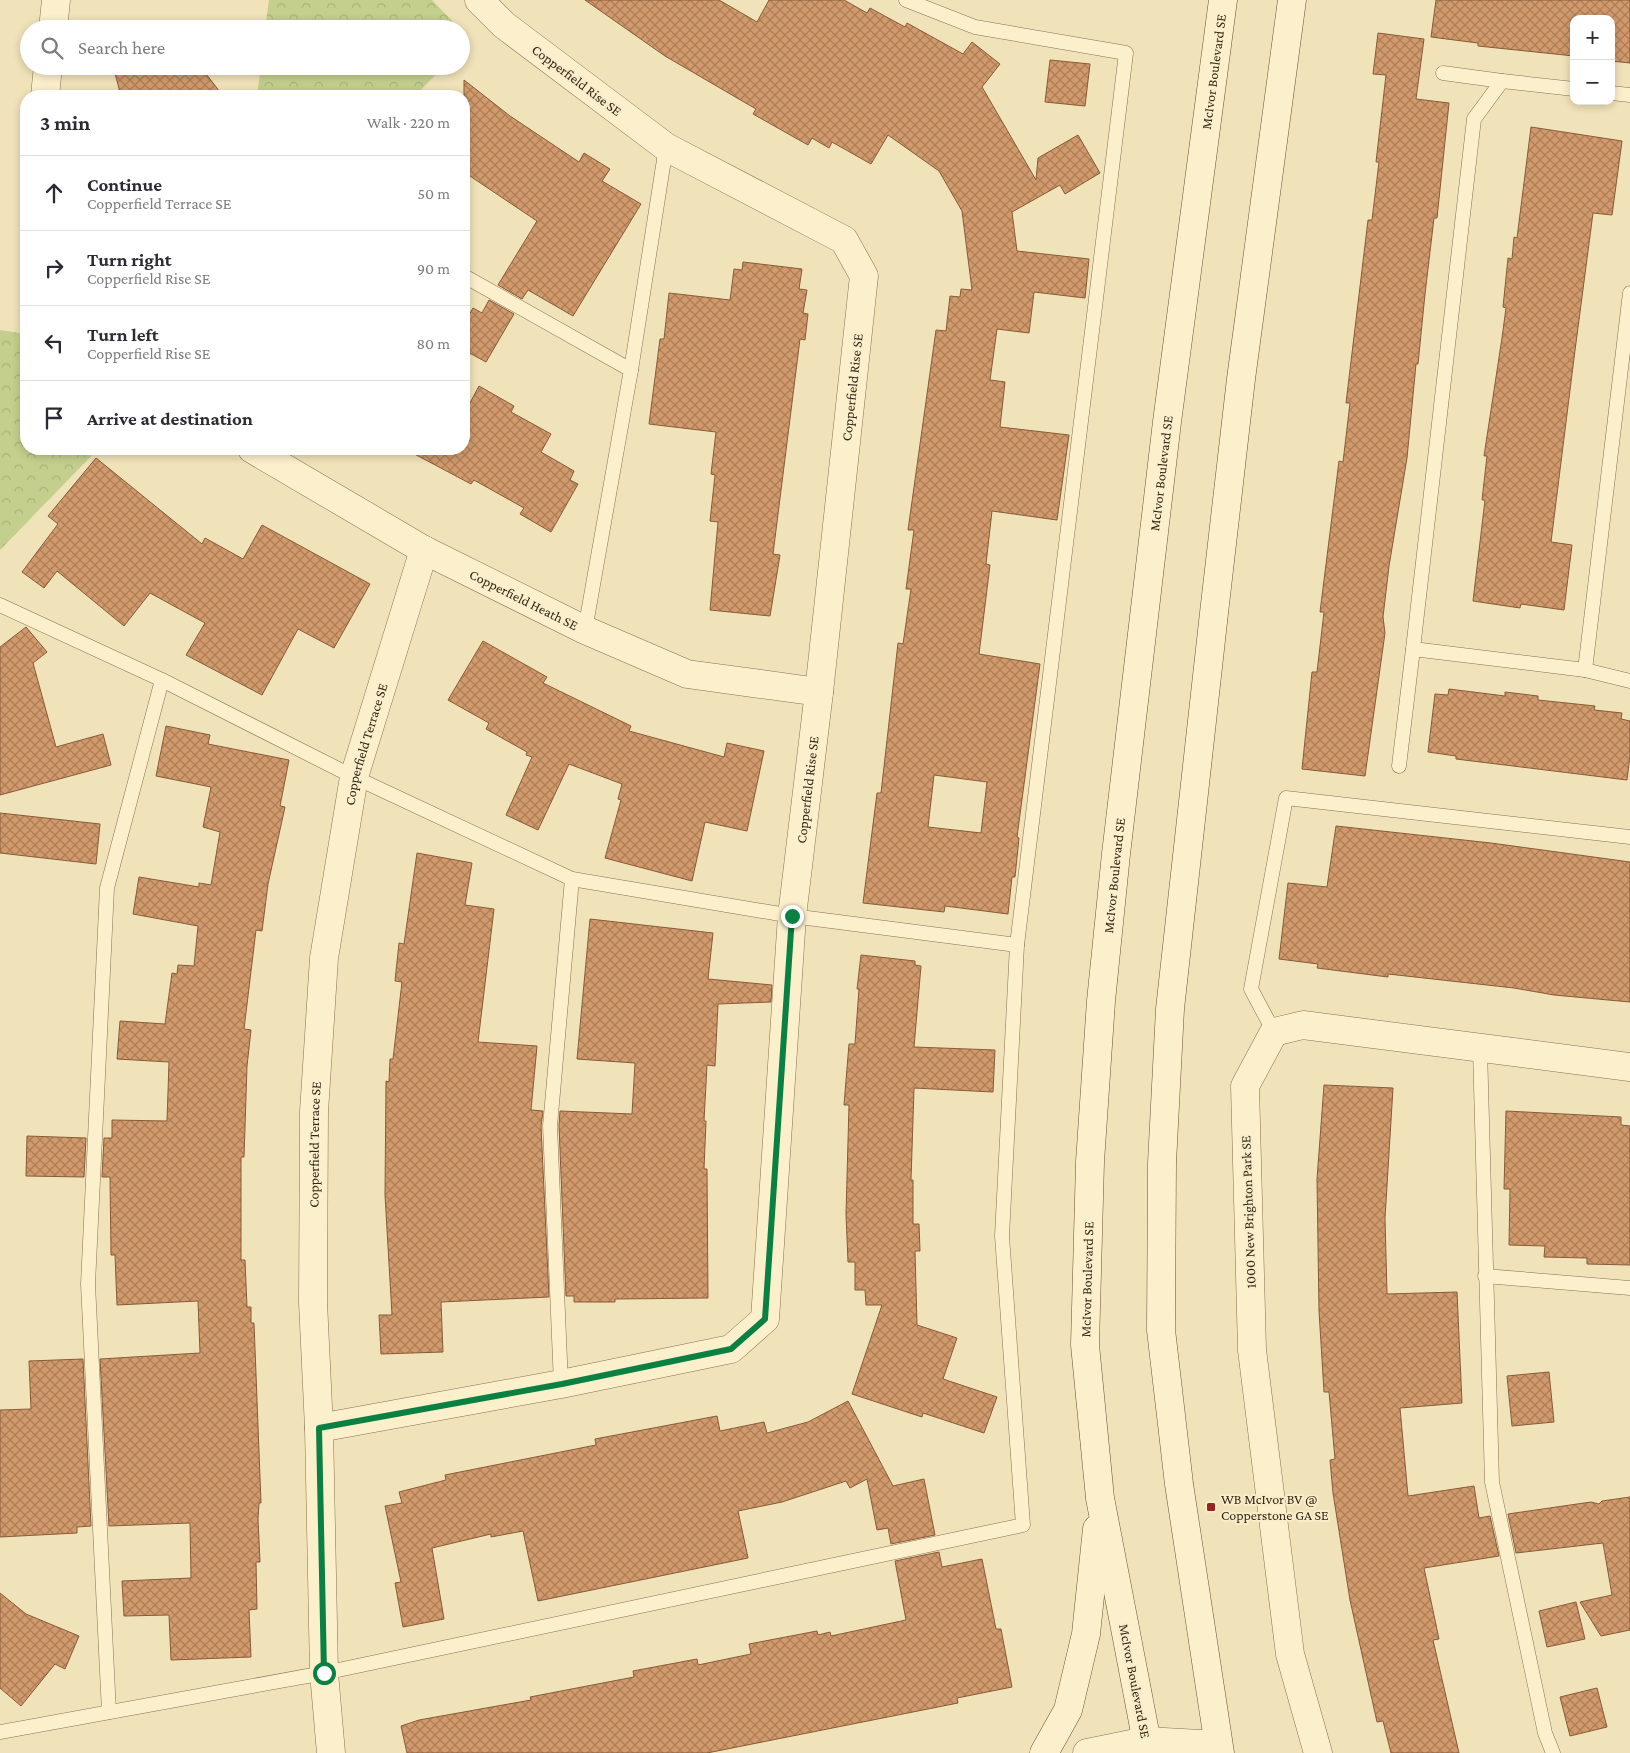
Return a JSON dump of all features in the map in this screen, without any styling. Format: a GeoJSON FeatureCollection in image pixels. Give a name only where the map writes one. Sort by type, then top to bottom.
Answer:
{"type":"FeatureCollection","features":[{"type":"Feature","properties":{"kind":"street"},"geometry":{"type":"LineString","coordinates":[[53,20],[56,0]]}},
{"type":"Feature","properties":{"kind":"street","name":"Copperfield Rise SE"},"geometry":{"type":"LineString","coordinates":[[319,1428],[562,1384],[731,1349],[765,1319],[792,916],[819,692],[864,276],[844,240],[666,147],[504,25],[479,0]]}},
{"type":"Feature","properties":{"kind":"street","name":"McIvor Boulevard SE"},"geometry":{"type":"LineString","coordinates":[[1147,1747],[1100,1498],[1085,1345],[1090,1162],[1101,1001],[1167,422],[1223,0]]}},
{"type":"Feature","properties":{"kind":"street"},"geometry":{"type":"LineString","coordinates":[[1087,1753],[1147,1747],[1215,1750],[1179,1484],[1161,1330],[1162,1163],[1170,1010],[1185,871],[1241,379],[1292,0]]}},
{"type":"Feature","properties":{"kind":"street"},"geometry":{"type":"LineString","coordinates":[[1287,34],[1307,0]]}},
{"type":"Feature","properties":{"kind":"street"},"geometry":{"type":"LineString","coordinates":[[46,90],[47,75]]}},
{"type":"Feature","properties":{"kind":"street","name":"Copperfield Heath SE"},"geometry":{"type":"LineString","coordinates":[[262,455],[424,550],[585,630],[687,674],[819,692]]}},
{"type":"Feature","properties":{"kind":"street","name":"Copperfield Terrace SE"},"geometry":{"type":"LineString","coordinates":[[331,1753],[324,1673],[319,1428],[313,1302],[314,1112],[324,958],[354,777],[424,550]]}},
{"type":"Feature","properties":{"kind":"street"},"geometry":{"type":"LineString","coordinates":[[1274,1032],[1303,1025],[1630,1067]]}},
{"type":"Feature","properties":{"kind":"street","name":"1000 New Brighton Park SE"},"geometry":{"type":"LineString","coordinates":[[1274,1032],[1245,1086],[1252,1350],[1290,1654],[1318,1753]]}},
{"type":"Feature","properties":{"kind":"street"},"geometry":{"type":"LineString","coordinates":[[1044,1753],[1068,1710],[1086,1634],[1100,1498]]}},
{"type":"Feature","properties":{"kind":"lane"},"geometry":{"type":"LineString","coordinates":[[0,1732],[324,1673],[1023,1524],[1002,1236],[1016,945],[1126,53],[975,27],[906,0]]}},
{"type":"Feature","properties":{"kind":"lane"},"geometry":{"type":"LineString","coordinates":[[1443,73],[1570,89]]}},
{"type":"Feature","properties":{"kind":"lane"},"geometry":{"type":"LineString","coordinates":[[1399,766],[1474,119],[1502,81]]}},
{"type":"Feature","properties":{"kind":"lane"},"geometry":{"type":"LineString","coordinates":[[1615,93],[1630,94]]}},
{"type":"Feature","properties":{"kind":"lane"},"geometry":{"type":"LineString","coordinates":[[585,630],[631,370],[666,147]]}},
{"type":"Feature","properties":{"kind":"lane"},"geometry":{"type":"LineString","coordinates":[[470,279],[631,370]]}},
{"type":"Feature","properties":{"kind":"lane"},"geometry":{"type":"LineString","coordinates":[[1584,670],[1630,293]]}},
{"type":"Feature","properties":{"kind":"lane"},"geometry":{"type":"LineString","coordinates":[[0,605],[162,680],[354,777],[572,879],[792,916],[1016,945]]}},
{"type":"Feature","properties":{"kind":"lane"},"geometry":{"type":"LineString","coordinates":[[1412,649],[1584,670],[1630,681]]}},
{"type":"Feature","properties":{"kind":"lane"},"geometry":{"type":"LineString","coordinates":[[109,1712],[88,1284],[107,888],[162,680]]}},
{"type":"Feature","properties":{"kind":"lane"},"geometry":{"type":"LineString","coordinates":[[1274,1032],[1251,989],[1286,798],[1630,837]]}},
{"type":"Feature","properties":{"kind":"lane"},"geometry":{"type":"LineString","coordinates":[[562,1384],[550,1126],[572,879]]}},
{"type":"Feature","properties":{"kind":"lane"},"geometry":{"type":"LineString","coordinates":[[1480,1049],[1492,1482],[1545,1732],[1553,1753]]}},
{"type":"Feature","properties":{"kind":"lane"},"geometry":{"type":"LineString","coordinates":[[1485,1276],[1630,1288]]}},
{"type":"Feature","properties":{"kind":"green space"},"geometry":{"type":"Polygon","coordinates":[[[269,0],[432,0],[451,20],[266,20],[269,0]]]}},
{"type":"Feature","properties":{"kind":"green space"},"geometry":{"type":"Polygon","coordinates":[[[260,75],[435,75],[421,90],[258,90],[260,75]]]}},
{"type":"Feature","properties":{"kind":"green space"},"geometry":{"type":"Polygon","coordinates":[[[0,330],[20,333],[20,455],[92,455],[0,550],[0,330]]]}},
{"type":"Feature","properties":{"kind":"building"},"geometry":{"type":"Polygon","coordinates":[[[585,0],[719,0],[757,22],[769,0],[844,0],[867,13],[870,8],[905,27],[907,23],[963,54],[972,42],[1000,64],[982,87],[1036,180],[1038,158],[1078,135],[1100,173],[1065,194],[1060,185],[1012,212],[1017,251],[1089,259],[1085,298],[1034,292],[1029,333],[997,329],[990,380],[1005,382],[1000,427],[1069,435],[1057,520],[992,511],[986,564],[990,565],[979,654],[1040,664],[1017,837],[1019,838],[1015,877],[1012,877],[1008,914],[945,906],[944,912],[863,903],[877,793],[881,793],[898,643],[903,644],[911,589],[906,589],[914,530],[908,530],[936,330],[946,331],[950,296],[960,297],[961,289],[972,290],[962,211],[939,171],[888,135],[871,164],[832,142],[829,148],[812,138],[808,145],[753,114],[756,109],[665,56],[585,0]],[[934,775],[928,827],[981,833],[987,782],[934,775]]]}},
{"type":"Feature","properties":{"kind":"building"},"geometry":{"type":"Polygon","coordinates":[[[1436,0],[1630,0],[1630,63],[1615,61],[1615,15],[1570,15],[1570,56],[1478,46],[1478,43],[1431,37],[1436,0]]]}},
{"type":"Feature","properties":{"kind":"building"},"geometry":{"type":"Polygon","coordinates":[[[1378,33],[1424,39],[1416,99],[1449,103],[1437,218],[1434,218],[1418,364],[1416,364],[1407,458],[1389,566],[1383,617],[1385,633],[1365,776],[1302,769],[1312,672],[1317,672],[1324,612],[1320,612],[1339,461],[1343,462],[1350,403],[1346,403],[1368,220],[1372,220],[1379,162],[1376,162],[1386,75],[1373,74],[1378,33]]]}},
{"type":"Feature","properties":{"kind":"building"},"geometry":{"type":"Polygon","coordinates":[[[1050,60],[1090,64],[1085,106],[1045,102],[1050,60]]]}},
{"type":"Feature","properties":{"kind":"building"},"geometry":{"type":"Polygon","coordinates":[[[115,75],[207,75],[218,90],[119,90],[115,75]]]}},
{"type":"Feature","properties":{"kind":"building"},"geometry":{"type":"Polygon","coordinates":[[[464,80],[510,116],[579,162],[584,153],[610,169],[602,181],[641,204],[573,316],[528,290],[522,299],[498,285],[537,221],[470,176],[470,90],[464,90],[464,80]]]}},
{"type":"Feature","properties":{"kind":"building"},"geometry":{"type":"Polygon","coordinates":[[[1531,127],[1622,141],[1612,215],[1593,213],[1551,542],[1572,545],[1564,610],[1521,604],[1520,608],[1473,601],[1485,500],[1482,500],[1487,456],[1484,456],[1506,308],[1503,307],[1508,258],[1512,259],[1514,237],[1517,238],[1531,127]]]}},
{"type":"Feature","properties":{"kind":"building"},"geometry":{"type":"Polygon","coordinates":[[[743,262],[802,269],[799,289],[807,290],[803,313],[808,314],[805,340],[800,339],[773,554],[780,555],[770,616],[710,610],[718,522],[710,521],[715,475],[711,474],[716,432],[649,424],[660,339],[664,339],[669,293],[730,300],[734,269],[742,270],[743,262]]]}},
{"type":"Feature","properties":{"kind":"building"},"geometry":{"type":"Polygon","coordinates":[[[489,300],[514,314],[486,362],[470,353],[470,313],[473,308],[482,313],[489,300]]]}},
{"type":"Feature","properties":{"kind":"building"},"geometry":{"type":"Polygon","coordinates":[[[479,386],[514,406],[511,412],[551,434],[541,452],[574,471],[570,480],[578,484],[551,532],[520,514],[524,508],[474,480],[471,484],[416,455],[470,455],[470,403],[479,386]]]}},
{"type":"Feature","properties":{"kind":"building"},"geometry":{"type":"Polygon","coordinates":[[[96,458],[202,544],[205,538],[243,559],[262,525],[370,584],[334,648],[298,629],[262,695],[186,655],[205,623],[150,593],[124,626],[57,571],[44,588],[22,572],[58,524],[48,516],[96,458]]]}},
{"type":"Feature","properties":{"kind":"building"},"geometry":{"type":"Polygon","coordinates":[[[26,627],[47,652],[33,663],[56,747],[103,734],[111,765],[0,795],[0,647],[26,627]]]}},
{"type":"Feature","properties":{"kind":"building"},"geometry":{"type":"Polygon","coordinates":[[[483,641],[547,677],[543,683],[631,726],[629,731],[724,757],[727,743],[764,751],[747,831],[705,822],[692,881],[605,858],[621,800],[618,799],[622,784],[569,764],[538,830],[506,815],[532,757],[526,755],[527,752],[486,729],[489,723],[448,700],[483,641]]]}},
{"type":"Feature","properties":{"kind":"building"},"geometry":{"type":"Polygon","coordinates":[[[1449,689],[1505,696],[1505,692],[1538,696],[1538,700],[1595,706],[1594,710],[1622,713],[1621,719],[1630,721],[1630,756],[1627,780],[1456,759],[1456,756],[1428,752],[1435,694],[1448,695],[1449,689]]]}},
{"type":"Feature","properties":{"kind":"building"},"geometry":{"type":"Polygon","coordinates":[[[166,726],[210,735],[208,744],[289,760],[280,806],[285,807],[268,884],[262,931],[256,930],[244,1029],[251,1030],[247,1066],[244,1157],[241,1157],[241,1260],[245,1260],[247,1307],[251,1307],[251,1323],[254,1323],[261,1503],[259,1503],[258,1519],[260,1562],[256,1562],[257,1609],[249,1610],[251,1657],[171,1660],[169,1615],[124,1616],[122,1581],[191,1578],[190,1523],[109,1526],[100,1359],[200,1353],[198,1301],[117,1305],[115,1255],[111,1255],[110,1177],[102,1177],[104,1138],[112,1138],[112,1120],[167,1121],[169,1062],[117,1059],[120,1021],[165,1024],[172,973],[177,974],[178,965],[194,966],[198,926],[133,914],[139,877],[199,887],[199,883],[211,885],[220,832],[203,827],[211,787],[156,776],[166,726]]]}},
{"type":"Feature","properties":{"kind":"building"},"geometry":{"type":"Polygon","coordinates":[[[0,813],[100,824],[96,864],[0,853],[0,813]]]}},
{"type":"Feature","properties":{"kind":"building"},"geometry":{"type":"Polygon","coordinates":[[[1336,826],[1491,843],[1630,862],[1630,1002],[1554,995],[1514,988],[1388,974],[1388,977],[1317,968],[1318,964],[1279,959],[1288,883],[1327,887],[1336,826]]]}},
{"type":"Feature","properties":{"kind":"building"},"geometry":{"type":"Polygon","coordinates":[[[417,853],[472,863],[465,905],[494,909],[478,1042],[537,1046],[531,1110],[543,1111],[541,1126],[549,1297],[441,1302],[443,1352],[381,1354],[379,1315],[392,1315],[385,1195],[386,1081],[389,1082],[390,1059],[393,1059],[402,982],[395,981],[399,943],[404,944],[417,853]]]}},
{"type":"Feature","properties":{"kind":"building"},"geometry":{"type":"Polygon","coordinates":[[[590,919],[713,933],[708,979],[772,985],[771,1002],[718,1004],[715,1066],[707,1065],[704,1121],[706,1121],[704,1169],[707,1169],[708,1298],[615,1299],[615,1302],[574,1302],[574,1296],[566,1296],[560,1111],[632,1114],[635,1063],[577,1059],[590,919]]]}},
{"type":"Feature","properties":{"kind":"building"},"geometry":{"type":"Polygon","coordinates":[[[861,955],[915,961],[915,965],[921,966],[914,1047],[995,1050],[993,1092],[914,1088],[911,1180],[913,1180],[913,1224],[919,1224],[920,1251],[915,1251],[917,1325],[957,1338],[943,1379],[997,1397],[984,1433],[923,1413],[922,1417],[852,1394],[882,1305],[866,1305],[865,1290],[855,1290],[855,1262],[848,1262],[846,1214],[849,1105],[844,1105],[849,1044],[855,1044],[859,989],[857,989],[861,955]]]}},
{"type":"Feature","properties":{"kind":"building"},"geometry":{"type":"Polygon","coordinates":[[[1324,1085],[1393,1088],[1385,1218],[1387,1294],[1457,1292],[1462,1403],[1400,1408],[1408,1496],[1474,1486],[1479,1518],[1490,1516],[1499,1556],[1424,1568],[1439,1639],[1433,1640],[1459,1753],[1391,1753],[1383,1721],[1377,1722],[1350,1600],[1333,1493],[1330,1460],[1335,1459],[1329,1392],[1324,1392],[1319,1311],[1317,1179],[1324,1085]]]}},
{"type":"Feature","properties":{"kind":"building"},"geometry":{"type":"Polygon","coordinates":[[[1506,1111],[1621,1117],[1621,1125],[1630,1126],[1630,1265],[1587,1264],[1587,1258],[1544,1257],[1545,1246],[1509,1245],[1510,1189],[1504,1189],[1506,1111]]]}},
{"type":"Feature","properties":{"kind":"building"},"geometry":{"type":"Polygon","coordinates":[[[27,1136],[86,1138],[84,1177],[26,1176],[27,1136]]]}},
{"type":"Feature","properties":{"kind":"building"},"geometry":{"type":"Polygon","coordinates":[[[83,1359],[91,1526],[77,1527],[77,1533],[0,1537],[0,1410],[31,1409],[29,1361],[83,1359]]]}},
{"type":"Feature","properties":{"kind":"building"},"geometry":{"type":"Polygon","coordinates":[[[1549,1372],[1554,1422],[1512,1426],[1507,1376],[1549,1372]]]}},
{"type":"Feature","properties":{"kind":"building"},"geometry":{"type":"Polygon","coordinates":[[[848,1401],[893,1486],[924,1479],[935,1535],[891,1544],[888,1528],[877,1530],[867,1479],[850,1488],[846,1481],[782,1502],[738,1511],[748,1558],[538,1601],[523,1531],[491,1537],[491,1534],[432,1548],[444,1619],[403,1627],[395,1583],[401,1582],[385,1506],[402,1503],[399,1492],[446,1480],[445,1475],[596,1445],[595,1439],[717,1416],[720,1431],[764,1422],[767,1433],[808,1422],[848,1401]]]}},
{"type":"Feature","properties":{"kind":"building"},"geometry":{"type":"Polygon","coordinates":[[[1630,1497],[1630,1630],[1601,1636],[1580,1602],[1612,1595],[1603,1543],[1516,1553],[1508,1514],[1591,1502],[1599,1504],[1602,1501],[1630,1497]]]}},
{"type":"Feature","properties":{"kind":"building"},"geometry":{"type":"Polygon","coordinates":[[[939,1552],[942,1567],[982,1559],[996,1629],[1001,1629],[1012,1687],[957,1698],[958,1703],[707,1753],[407,1753],[401,1726],[419,1720],[531,1700],[530,1697],[634,1677],[633,1671],[697,1659],[698,1665],[751,1654],[749,1644],[817,1631],[818,1635],[830,1632],[831,1636],[906,1620],[895,1561],[939,1552]]]}},
{"type":"Feature","properties":{"kind":"building"},"geometry":{"type":"Polygon","coordinates":[[[0,1593],[26,1614],[79,1636],[65,1669],[55,1664],[21,1706],[0,1688],[0,1593]]]}},
{"type":"Feature","properties":{"kind":"building"},"geometry":{"type":"Polygon","coordinates":[[[1576,1602],[1585,1639],[1547,1647],[1539,1611],[1576,1602]]]}},
{"type":"Feature","properties":{"kind":"building"},"geometry":{"type":"Polygon","coordinates":[[[1597,1688],[1607,1727],[1570,1736],[1560,1697],[1597,1688]]]}},
{"type":"Feature","properties":{"kind":"place","name":"WB McIvor BV @ Copperstone GA SE"},"geometry":{"type":"Point","coordinates":[1211,1507]}},
{"type":"Feature","properties":{"kind":"route"},"geometry":{"type":"LineString","coordinates":[[324,1673],[319,1428],[562,1384],[731,1349],[765,1319],[792,916]]}}]}
